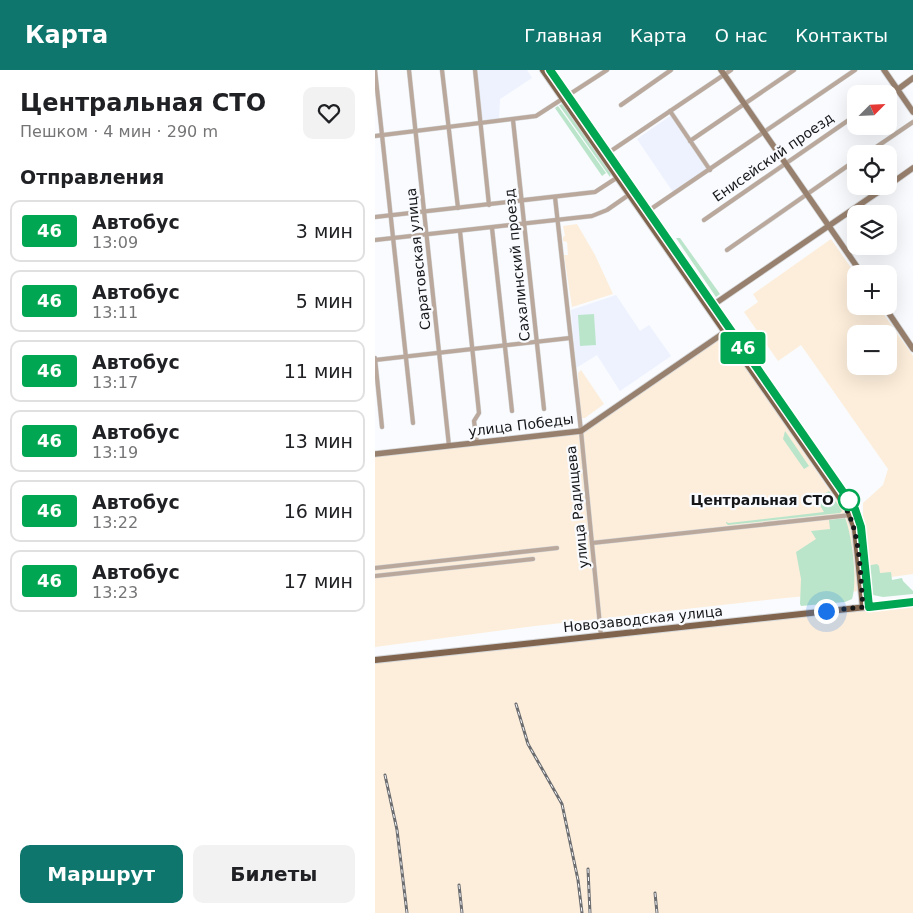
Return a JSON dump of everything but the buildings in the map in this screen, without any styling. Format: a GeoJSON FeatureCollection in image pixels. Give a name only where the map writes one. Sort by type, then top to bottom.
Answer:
{"type":"FeatureCollection","features":[{"type":"Feature","properties":{"kind":"main road"},"geometry":{"type":"LineString","coordinates":[[543,70],[608,153],[619,176]]}},
{"type":"Feature","properties":{"kind":"main road"},"geometry":{"type":"LineString","coordinates":[[550,70],[566,98],[758,374],[851,515],[855,529],[866,607]]}},
{"type":"Feature","properties":{"kind":"main road"},"geometry":{"type":"LineString","coordinates":[[884,70],[894,85]]}},
{"type":"Feature","properties":{"kind":"main road"},"geometry":{"type":"LineString","coordinates":[[723,72],[856,265]]}},
{"type":"Feature","properties":{"kind":"main road"},"geometry":{"type":"LineString","coordinates":[[913,78],[897,89],[913,112]]}},
{"type":"Feature","properties":{"kind":"main road"},"geometry":{"type":"LineString","coordinates":[[897,180],[913,168]]}},
{"type":"Feature","properties":{"kind":"main road"},"geometry":{"type":"LineString","coordinates":[[631,193],[648,211],[713,305],[727,331]]}},
{"type":"Feature","properties":{"kind":"main road"},"geometry":{"type":"LineString","coordinates":[[713,305],[875,195]]}},
{"type":"Feature","properties":{"kind":"main road"},"geometry":{"type":"LineString","coordinates":[[890,315],[913,349]]}},
{"type":"Feature","properties":{"kind":"main road","name":"улица Победы"},"geometry":{"type":"LineString","coordinates":[[375,454],[581,431],[727,331]]}},
{"type":"Feature","properties":{"kind":"main road"},"geometry":{"type":"LineString","coordinates":[[801,438],[855,509],[859,518],[862,533],[864,588]]}},
{"type":"Feature","properties":{"kind":"main road","name":"Новозаводская улица"},"geometry":{"type":"LineString","coordinates":[[375,660],[913,602]]}},
{"type":"Feature","properties":{"kind":"street"},"geometry":{"type":"LineString","coordinates":[[375,70],[413,423]]}},
{"type":"Feature","properties":{"kind":"street","name":"Саратовская улица"},"geometry":{"type":"LineString","coordinates":[[409,70],[449,446]]}},
{"type":"Feature","properties":{"kind":"street"},"geometry":{"type":"LineString","coordinates":[[442,70],[458,208]]}},
{"type":"Feature","properties":{"kind":"street"},"geometry":{"type":"LineString","coordinates":[[475,70],[489,205]]}},
{"type":"Feature","properties":{"kind":"street"},"geometry":{"type":"LineString","coordinates":[[375,136],[513,120],[541,114],[607,70]]}},
{"type":"Feature","properties":{"kind":"street"},"geometry":{"type":"LineString","coordinates":[[621,105],[671,70]]}},
{"type":"Feature","properties":{"kind":"street"},"geometry":{"type":"LineString","coordinates":[[608,153],[723,72],[731,70]]}},
{"type":"Feature","properties":{"kind":"street"},"geometry":{"type":"LineString","coordinates":[[690,141],[794,70]]}},
{"type":"Feature","properties":{"kind":"street"},"geometry":{"type":"LineString","coordinates":[[648,211],[855,70]]}},
{"type":"Feature","properties":{"kind":"street"},"geometry":{"type":"LineString","coordinates":[[670,111],[710,170]]}},
{"type":"Feature","properties":{"kind":"street","name":"Сахалинский проезд"},"geometry":{"type":"LineString","coordinates":[[513,120],[544,409]]}},
{"type":"Feature","properties":{"kind":"street","name":"Енисейский проезд"},"geometry":{"type":"LineString","coordinates":[[704,220],[847,121]]}},
{"type":"Feature","properties":{"kind":"street"},"geometry":{"type":"LineString","coordinates":[[879,145],[913,122]]}},
{"type":"Feature","properties":{"kind":"street"},"geometry":{"type":"LineString","coordinates":[[727,250],[847,166]]}},
{"type":"Feature","properties":{"kind":"street"},"geometry":{"type":"LineString","coordinates":[[375,217],[595,192],[619,176]]}},
{"type":"Feature","properties":{"kind":"street"},"geometry":{"type":"LineString","coordinates":[[375,240],[582,218],[601,214],[631,193]]}},
{"type":"Feature","properties":{"kind":"street","name":"улица Радищева"},"geometry":{"type":"LineString","coordinates":[[555,197],[601,636]]}},
{"type":"Feature","properties":{"kind":"street"},"geometry":{"type":"LineString","coordinates":[[492,228],[511,411]]}},
{"type":"Feature","properties":{"kind":"street"},"geometry":{"type":"LineString","coordinates":[[460,231],[479,413],[475,421],[477,443]]}},
{"type":"Feature","properties":{"kind":"street"},"geometry":{"type":"LineString","coordinates":[[382,427],[375,359],[570,338]]}},
{"type":"Feature","properties":{"kind":"street"},"geometry":{"type":"LineString","coordinates":[[592,543],[851,515]]}},
{"type":"Feature","properties":{"kind":"street"},"geometry":{"type":"LineString","coordinates":[[375,568],[557,548]]}},
{"type":"Feature","properties":{"kind":"street"},"geometry":{"type":"LineString","coordinates":[[375,576],[533,559]]}},
{"type":"Feature","properties":{"kind":"shaded area"},"geometry":{"type":"Polygon","coordinates":[[[476,70],[527,70],[532,78],[500,99],[499,119],[481,120],[476,70]]]}},
{"type":"Feature","properties":{"kind":"shaded area"},"geometry":{"type":"Polygon","coordinates":[[[670,116],[706,169],[673,192],[637,139],[670,116]]]}},
{"type":"Feature","properties":{"kind":"shaded area"},"geometry":{"type":"Polygon","coordinates":[[[577,224],[595,255],[613,294],[572,307],[564,255],[568,255],[567,242],[563,241],[565,236],[563,226],[577,224]]]}},
{"type":"Feature","properties":{"kind":"shaded area"},"geometry":{"type":"Polygon","coordinates":[[[831,239],[849,265],[847,265],[847,315],[884,315],[891,325],[847,325],[847,375],[897,375],[897,333],[913,356],[913,574],[870,580],[863,503],[883,485],[888,469],[801,345],[778,361],[744,312],[758,302],[753,294],[831,239]]]}},
{"type":"Feature","properties":{"kind":"shaded area"},"geometry":{"type":"Polygon","coordinates":[[[616,295],[640,331],[649,325],[671,356],[620,391],[597,355],[576,368],[571,310],[616,295]]]}},
{"type":"Feature","properties":{"kind":"shaded area"},"geometry":{"type":"Polygon","coordinates":[[[724,336],[847,516],[853,528],[859,591],[535,626],[375,647],[375,455],[582,432],[724,336]]]}},
{"type":"Feature","properties":{"kind":"shaded area"},"geometry":{"type":"Polygon","coordinates":[[[581,370],[604,404],[585,418],[581,418],[578,373],[581,370]]]}},
{"type":"Feature","properties":{"kind":"shaded area"},"geometry":{"type":"Polygon","coordinates":[[[913,602],[913,913],[375,913],[375,660],[913,602]]]}},
{"type":"Feature","properties":{"kind":"green space"},"geometry":{"type":"Polygon","coordinates":[[[563,104],[611,173],[610,177],[559,105],[563,104]]]}},
{"type":"Feature","properties":{"kind":"green space"},"geometry":{"type":"Polygon","coordinates":[[[558,106],[606,173],[602,176],[555,108],[558,106]]]}},
{"type":"Feature","properties":{"kind":"green space"},"geometry":{"type":"Polygon","coordinates":[[[676,238],[680,238],[720,294],[716,297],[676,238]]]}},
{"type":"Feature","properties":{"kind":"green space"},"geometry":{"type":"Polygon","coordinates":[[[594,314],[596,345],[580,346],[578,315],[594,314]]]}},
{"type":"Feature","properties":{"kind":"green space"},"geometry":{"type":"Polygon","coordinates":[[[785,431],[809,466],[804,469],[783,439],[785,431]]]}},
{"type":"Feature","properties":{"kind":"green space"},"geometry":{"type":"Polygon","coordinates":[[[829,491],[842,511],[840,513],[728,525],[726,523],[824,512],[816,499],[829,491]]]}},
{"type":"Feature","properties":{"kind":"green space"},"geometry":{"type":"Polygon","coordinates":[[[845,518],[850,535],[853,558],[854,592],[852,599],[845,602],[801,606],[801,579],[796,552],[816,539],[811,531],[830,529],[829,520],[845,518]]]}},
{"type":"Feature","properties":{"kind":"green space"},"geometry":{"type":"Polygon","coordinates":[[[877,564],[880,573],[891,572],[892,580],[902,578],[913,591],[913,594],[883,597],[873,595],[870,589],[868,567],[877,564]]]}},
{"type":"Feature","properties":{"kind":"railway"},"geometry":{"type":"LineString","coordinates":[[516,704],[528,744],[562,804],[578,880],[582,913]]}},
{"type":"Feature","properties":{"kind":"railway"},"geometry":{"type":"LineString","coordinates":[[385,775],[397,830],[407,913]]}},
{"type":"Feature","properties":{"kind":"railway"},"geometry":{"type":"LineString","coordinates":[[588,869],[590,913]]}},
{"type":"Feature","properties":{"kind":"railway"},"geometry":{"type":"LineString","coordinates":[[459,885],[462,913]]}},
{"type":"Feature","properties":{"kind":"railway"},"geometry":{"type":"LineString","coordinates":[[655,893],[657,913]]}},
{"type":"Feature","properties":{"kind":"bus line","name":"46"},"geometry":{"type":"LineString","coordinates":[[550,70],[855,509],[861,527],[869,607],[913,602]]}},
{"type":"Feature","properties":{"kind":"place","name":"Центральная СТО"},"geometry":{"type":"Point","coordinates":[849,500]}},
{"type":"Feature","properties":{"kind":"route"},"geometry":{"type":"LineString","coordinates":[[826,611],[863,607],[854,522],[843,503],[849,500]]}}]}
